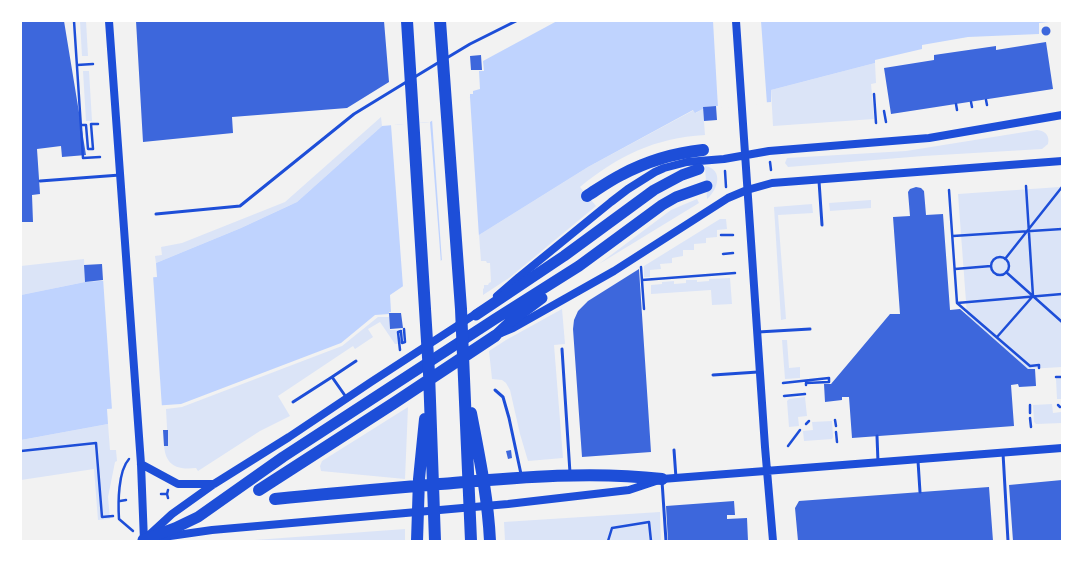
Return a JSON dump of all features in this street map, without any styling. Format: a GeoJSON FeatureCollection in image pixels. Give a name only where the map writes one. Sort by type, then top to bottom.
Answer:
{"type":"FeatureCollection","features":[{"type":"Feature","properties":{"kind":"highway"},"geometry":{"type":"LineString","coordinates":[[407,21],[427,330],[435,541]]}},
{"type":"Feature","properties":{"kind":"highway"},"geometry":{"type":"LineString","coordinates":[[440,21],[461,309],[471,541]]}},
{"type":"Feature","properties":{"kind":"highway"},"geometry":{"type":"LineString","coordinates":[[476,315],[553,263],[654,190],[682,175],[702,160],[688,152],[661,158],[620,175],[587,196]]}},
{"type":"Feature","properties":{"kind":"highway"},"geometry":{"type":"LineString","coordinates":[[144,540],[198,517],[284,457],[579,266],[662,206],[676,197],[707,186]]}},
{"type":"Feature","properties":{"kind":"highway"},"geometry":{"type":"LineString","coordinates":[[259,490],[388,408],[495,336],[510,322],[550,292],[579,266]]}},
{"type":"Feature","properties":{"kind":"highway"},"geometry":{"type":"LineString","coordinates":[[464,370],[489,522],[490,541]]}},
{"type":"Feature","properties":{"kind":"highway"},"geometry":{"type":"LineString","coordinates":[[417,541],[419,479],[429,373]]}},
{"type":"Feature","properties":{"kind":"highway"},"geometry":{"type":"LineString","coordinates":[[275,499],[522,478],[627,475],[662,479]]}},
{"type":"Feature","properties":{"kind":"main road"},"geometry":{"type":"LineString","coordinates":[[109,21],[140,448],[144,540]]}},
{"type":"Feature","properties":{"kind":"main road"},"geometry":{"type":"LineString","coordinates":[[736,21],[773,541]]}},
{"type":"Feature","properties":{"kind":"main road"},"geometry":{"type":"LineString","coordinates":[[144,540],[172,514],[214,484],[476,315],[518,277],[611,202],[655,172],[688,162],[702,160],[746,156],[769,152],[929,138],[1062,115]]}},
{"type":"Feature","properties":{"kind":"main road"},"geometry":{"type":"LineString","coordinates":[[495,336],[513,328],[596,282],[728,198],[747,190],[772,183],[1062,162]]}},
{"type":"Feature","properties":{"kind":"main road"},"geometry":{"type":"LineString","coordinates":[[144,540],[212,530],[508,504],[629,490],[662,479],[1062,448]]}},
{"type":"Feature","properties":{"kind":"main road"},"geometry":{"type":"LineString","coordinates":[[141,464],[178,484],[214,484]]}},
{"type":"Feature","properties":{"kind":"lane"},"geometry":{"type":"LineString","coordinates":[[156,214],[240,206],[354,114],[470,44],[516,21]]}},
{"type":"Feature","properties":{"kind":"lane"},"geometry":{"type":"LineString","coordinates":[[40,181],[120,175]]}},
{"type":"Feature","properties":{"kind":"lane"},"geometry":{"type":"LineString","coordinates":[[818,179],[822,225]]}},
{"type":"Feature","properties":{"kind":"lane"},"geometry":{"type":"LineString","coordinates":[[758,332],[810,329]]}},
{"type":"Feature","properties":{"kind":"lane"},"geometry":{"type":"LineString","coordinates":[[562,349],[570,476]]}},
{"type":"Feature","properties":{"kind":"lane"},"geometry":{"type":"LineString","coordinates":[[293,402],[356,361]]}},
{"type":"Feature","properties":{"kind":"lane"},"geometry":{"type":"LineString","coordinates":[[714,375],[760,372]]}},
{"type":"Feature","properties":{"kind":"lane"},"geometry":{"type":"LineString","coordinates":[[332,377],[347,398]]}},
{"type":"Feature","properties":{"kind":"lane"},"geometry":{"type":"LineString","coordinates":[[495,390],[503,397],[522,478]]}},
{"type":"Feature","properties":{"kind":"lane"},"geometry":{"type":"LineString","coordinates":[[877,436],[878,462]]}},
{"type":"Feature","properties":{"kind":"lane"},"geometry":{"type":"LineString","coordinates":[[674,450],[676,478]]}},
{"type":"Feature","properties":{"kind":"lane"},"geometry":{"type":"LineString","coordinates":[[1003,453],[1008,541]]}},
{"type":"Feature","properties":{"kind":"lane"},"geometry":{"type":"LineString","coordinates":[[918,459],[920,492]]}},
{"type":"Feature","properties":{"kind":"lane"},"geometry":{"type":"LineString","coordinates":[[662,479],[666,541]]}},
{"type":"Feature","properties":{"kind":"path"},"geometry":{"type":"LineString","coordinates":[[74,21],[83,158],[100,157]]}},
{"type":"Feature","properties":{"kind":"path"},"geometry":{"type":"LineString","coordinates":[[77,65],[92,64]]}},
{"type":"Feature","properties":{"kind":"path"},"geometry":{"type":"LineString","coordinates":[[874,94],[876,122]]}},
{"type":"Feature","properties":{"kind":"path"},"geometry":{"type":"LineString","coordinates":[[986,100],[987,105]]}},
{"type":"Feature","properties":{"kind":"path"},"geometry":{"type":"LineString","coordinates":[[971,102],[972,107]]}},
{"type":"Feature","properties":{"kind":"path"},"geometry":{"type":"LineString","coordinates":[[956,104],[957,110]]}},
{"type":"Feature","properties":{"kind":"path"},"geometry":{"type":"LineString","coordinates":[[884,111],[886,122]]}},
{"type":"Feature","properties":{"kind":"path"},"geometry":{"type":"LineString","coordinates":[[81,125],[86,125],[88,149],[93,149],[91,124],[98,124]]}},
{"type":"Feature","properties":{"kind":"path"},"geometry":{"type":"LineString","coordinates":[[770,161],[771,170]]}},
{"type":"Feature","properties":{"kind":"path"},"geometry":{"type":"LineString","coordinates":[[725,171],[727,189]]}},
{"type":"Feature","properties":{"kind":"path"},"geometry":{"type":"LineString","coordinates":[[997,337],[1033,296],[1026,186]]}},
{"type":"Feature","properties":{"kind":"path"},"geometry":{"type":"LineString","coordinates":[[1005,259],[1029,231],[1062,187]]}},
{"type":"Feature","properties":{"kind":"path"},"geometry":{"type":"LineString","coordinates":[[949,190],[957,303],[1030,366],[1039,365],[1039,368]]}},
{"type":"Feature","properties":{"kind":"path"},"geometry":{"type":"LineString","coordinates":[[952,236],[1062,229]]}},
{"type":"Feature","properties":{"kind":"path"},"geometry":{"type":"LineString","coordinates":[[721,235],[732,235]]}},
{"type":"Feature","properties":{"kind":"path"},"geometry":{"type":"LineString","coordinates":[[723,254],[734,253]]}},
{"type":"Feature","properties":{"kind":"path"},"geometry":{"type":"LineString","coordinates":[[1000,257],[1005,259],[1008,264],[1006,272],[1001,275],[995,274],[991,266],[994,259],[1000,257]]}},
{"type":"Feature","properties":{"kind":"path"},"geometry":{"type":"LineString","coordinates":[[641,265],[644,309]]}},
{"type":"Feature","properties":{"kind":"path"},"geometry":{"type":"LineString","coordinates":[[955,269],[991,266]]}},
{"type":"Feature","properties":{"kind":"path"},"geometry":{"type":"LineString","coordinates":[[1006,272],[1062,322]]}},
{"type":"Feature","properties":{"kind":"path"},"geometry":{"type":"LineString","coordinates":[[642,280],[735,273]]}},
{"type":"Feature","properties":{"kind":"path"},"geometry":{"type":"LineString","coordinates":[[957,303],[1062,294]]}},
{"type":"Feature","properties":{"kind":"path"},"geometry":{"type":"LineString","coordinates":[[400,363],[398,332],[401,331],[402,343],[405,342],[404,329]]}},
{"type":"Feature","properties":{"kind":"path"},"geometry":{"type":"LineString","coordinates":[[1056,377],[1062,377]]}},
{"type":"Feature","properties":{"kind":"path"},"geometry":{"type":"LineString","coordinates":[[783,383],[829,378],[829,382],[806,383],[806,385]]}},
{"type":"Feature","properties":{"kind":"path"},"geometry":{"type":"LineString","coordinates":[[784,396],[805,394]]}},
{"type":"Feature","properties":{"kind":"path"},"geometry":{"type":"LineString","coordinates":[[1030,405],[1030,413]]}},
{"type":"Feature","properties":{"kind":"path"},"geometry":{"type":"LineString","coordinates":[[1030,418],[1031,427]]}},
{"type":"Feature","properties":{"kind":"path"},"geometry":{"type":"LineString","coordinates":[[835,420],[836,426]]}},
{"type":"Feature","properties":{"kind":"path"},"geometry":{"type":"LineString","coordinates":[[806,424],[809,421]]}},
{"type":"Feature","properties":{"kind":"path"},"geometry":{"type":"LineString","coordinates":[[788,446],[800,430]]}},
{"type":"Feature","properties":{"kind":"path"},"geometry":{"type":"LineString","coordinates":[[836,432],[837,442]]}},
{"type":"Feature","properties":{"kind":"path"},"geometry":{"type":"LineString","coordinates":[[21,451],[96,443],[102,517],[113,516]]}},
{"type":"Feature","properties":{"kind":"path"},"geometry":{"type":"LineString","coordinates":[[140,448],[124,464],[117,500],[119,519],[144,540]]}},
{"type":"Feature","properties":{"kind":"path"},"geometry":{"type":"LineString","coordinates":[[161,494],[167,494]]}},
{"type":"Feature","properties":{"kind":"path"},"geometry":{"type":"LineString","coordinates":[[120,501],[126,500]]}},
{"type":"Feature","properties":{"kind":"path"},"geometry":{"type":"LineString","coordinates":[[608,541],[612,528],[649,522],[651,541]]}},
{"type":"Feature","properties":{"kind":"shaded area"},"geometry":{"type":"Polygon","coordinates":[[[80,21],[86,21],[88,56],[82,56],[80,21]]]}},
{"type":"Feature","properties":{"kind":"shaded area"},"geometry":{"type":"Polygon","coordinates":[[[875,63],[876,83],[871,84],[874,119],[773,126],[771,90],[875,63]]]}},
{"type":"Feature","properties":{"kind":"shaded area"},"geometry":{"type":"Polygon","coordinates":[[[83,71],[89,71],[92,121],[86,121],[83,71]]]}},
{"type":"Feature","properties":{"kind":"shaded area"},"geometry":{"type":"Polygon","coordinates":[[[703,109],[705,135],[669,140],[638,150],[608,166],[594,176],[580,187],[596,206],[509,278],[483,295],[484,285],[488,285],[491,282],[490,263],[481,261],[479,235],[588,167],[694,110],[696,113],[703,109]]]}},
{"type":"Feature","properties":{"kind":"shaded area"},"geometry":{"type":"Polygon","coordinates":[[[381,117],[382,126],[297,202],[241,228],[156,263],[155,256],[162,255],[161,247],[182,243],[285,202],[381,117]]]}},
{"type":"Feature","properties":{"kind":"shaded area"},"geometry":{"type":"Polygon","coordinates":[[[1037,130],[1045,132],[1048,136],[1048,144],[1042,149],[923,156],[788,167],[785,163],[787,158],[906,151],[1037,130]]]}},
{"type":"Feature","properties":{"kind":"shaded area"},"geometry":{"type":"Polygon","coordinates":[[[705,166],[715,171],[717,175],[714,190],[707,199],[705,166]]]}},
{"type":"Feature","properties":{"kind":"shaded area"},"geometry":{"type":"Polygon","coordinates":[[[1060,187],[1062,213],[1062,367],[1028,369],[967,315],[958,194],[1060,187]]]}},
{"type":"Feature","properties":{"kind":"shaded area"},"geometry":{"type":"Polygon","coordinates":[[[697,199],[699,203],[599,264],[671,210],[697,199]]]}},
{"type":"Feature","properties":{"kind":"shaded area"},"geometry":{"type":"Polygon","coordinates":[[[871,200],[871,208],[830,211],[829,203],[871,200]]]}},
{"type":"Feature","properties":{"kind":"shaded area"},"geometry":{"type":"Polygon","coordinates":[[[812,204],[813,213],[778,215],[786,319],[781,320],[774,207],[812,204]]]}},
{"type":"Feature","properties":{"kind":"shaded area"},"geometry":{"type":"Polygon","coordinates":[[[720,219],[726,219],[727,229],[717,230],[717,237],[706,238],[706,243],[694,244],[694,250],[683,250],[683,256],[672,258],[672,263],[660,264],[661,269],[650,270],[650,277],[644,277],[644,266],[720,219]]]}},
{"type":"Feature","properties":{"kind":"shaded area"},"geometry":{"type":"Polygon","coordinates":[[[84,259],[85,282],[21,295],[21,266],[84,259]]]}},
{"type":"Feature","properties":{"kind":"shaded area"},"geometry":{"type":"Polygon","coordinates":[[[730,278],[732,304],[712,305],[711,290],[651,294],[651,285],[662,284],[662,282],[674,281],[674,284],[686,283],[686,280],[697,280],[697,282],[709,281],[709,279],[730,278]]]}},
{"type":"Feature","properties":{"kind":"shaded area"},"geometry":{"type":"Polygon","coordinates":[[[562,309],[565,344],[554,345],[563,458],[528,461],[510,390],[506,383],[502,380],[492,379],[489,351],[562,309]]]}},
{"type":"Feature","properties":{"kind":"shaded area"},"geometry":{"type":"Polygon","coordinates":[[[378,317],[389,317],[390,330],[397,330],[398,344],[395,344],[380,322],[368,329],[373,337],[355,349],[353,346],[278,396],[290,416],[260,431],[198,471],[196,468],[178,467],[167,458],[164,446],[168,446],[166,409],[182,407],[342,346],[378,317]]]}},
{"type":"Feature","properties":{"kind":"shaded area"},"geometry":{"type":"Polygon","coordinates":[[[782,340],[787,340],[789,368],[800,367],[800,378],[785,379],[782,340]]]}},
{"type":"Feature","properties":{"kind":"shaded area"},"geometry":{"type":"Polygon","coordinates":[[[1056,379],[1062,379],[1062,399],[1057,399],[1056,379]]]}},
{"type":"Feature","properties":{"kind":"shaded area"},"geometry":{"type":"Polygon","coordinates":[[[805,397],[807,416],[798,417],[799,426],[789,427],[787,401],[789,399],[805,397]]]}},
{"type":"Feature","properties":{"kind":"shaded area"},"geometry":{"type":"Polygon","coordinates":[[[1052,404],[1053,413],[1061,412],[1062,423],[1036,424],[1034,422],[1033,405],[1052,404]]]}},
{"type":"Feature","properties":{"kind":"shaded area"},"geometry":{"type":"Polygon","coordinates":[[[408,407],[405,479],[321,471],[320,466],[322,461],[408,407]]]}},
{"type":"Feature","properties":{"kind":"shaded area"},"geometry":{"type":"Polygon","coordinates":[[[832,421],[832,439],[804,441],[803,431],[813,430],[812,422],[832,421]]]}},
{"type":"Feature","properties":{"kind":"shaded area"},"geometry":{"type":"Polygon","coordinates":[[[108,424],[110,450],[116,450],[117,461],[115,462],[108,497],[110,519],[98,520],[94,469],[21,480],[21,440],[108,424]]]}},
{"type":"Feature","properties":{"kind":"shaded area"},"geometry":{"type":"Polygon","coordinates":[[[660,512],[661,541],[505,541],[504,522],[660,512]]]}},
{"type":"Feature","properties":{"kind":"shaded area"},"geometry":{"type":"Polygon","coordinates":[[[405,529],[405,541],[241,541],[405,529]]]}},
{"type":"Feature","properties":{"kind":"water"},"geometry":{"type":"Polygon","coordinates":[[[557,21],[1062,21],[1039,23],[1039,34],[968,37],[922,45],[922,49],[875,60],[875,63],[771,90],[771,102],[703,107],[703,109],[695,113],[693,110],[588,167],[479,235],[390,295],[391,312],[389,312],[389,314],[375,315],[341,343],[181,404],[107,409],[108,424],[21,440],[21,295],[85,282],[157,277],[156,263],[241,228],[297,202],[382,126],[430,122],[470,97],[470,94],[473,94],[473,91],[480,89],[479,71],[484,71],[483,61],[557,21]]]}},
{"type":"Feature","properties":{"kind":"pier"},"geometry":{"type":"Polygon","coordinates":[[[713,21],[761,21],[767,104],[718,108],[713,21]]]}},
{"type":"Feature","properties":{"kind":"pier"},"geometry":{"type":"Polygon","coordinates":[[[470,97],[479,237],[442,262],[432,119],[465,98],[470,97]]]}},
{"type":"Feature","properties":{"kind":"pier"},"geometry":{"type":"Polygon","coordinates":[[[430,122],[441,263],[403,287],[391,125],[430,122]]]}},
{"type":"Feature","properties":{"kind":"pier"},"geometry":{"type":"Polygon","coordinates":[[[153,275],[162,408],[112,410],[103,278],[153,275]]]}},
{"type":"Feature","properties":{"kind":"building"},"geometry":{"type":"Polygon","coordinates":[[[21,21],[64,21],[86,155],[62,157],[61,146],[37,149],[40,194],[32,195],[33,222],[21,222],[21,21]]]}},
{"type":"Feature","properties":{"kind":"building"},"geometry":{"type":"Polygon","coordinates":[[[136,21],[384,21],[389,82],[347,108],[232,117],[233,133],[143,142],[136,21]]]}},
{"type":"Feature","properties":{"kind":"building"},"geometry":{"type":"Polygon","coordinates":[[[1044,27],[1048,27],[1050,31],[1048,35],[1044,35],[1042,33],[1042,29],[1044,27]]]}},
{"type":"Feature","properties":{"kind":"building"},"geometry":{"type":"Polygon","coordinates":[[[1046,42],[1053,89],[891,114],[884,68],[934,60],[934,55],[996,46],[996,50],[1046,42]]]}},
{"type":"Feature","properties":{"kind":"building"},"geometry":{"type":"Polygon","coordinates":[[[481,55],[482,70],[471,70],[470,56],[481,55]]]}},
{"type":"Feature","properties":{"kind":"building"},"geometry":{"type":"Polygon","coordinates":[[[716,106],[717,120],[704,121],[703,107],[716,106]]]}},
{"type":"Feature","properties":{"kind":"building"},"geometry":{"type":"Polygon","coordinates":[[[916,187],[921,188],[924,191],[926,215],[943,214],[950,310],[960,309],[1028,369],[1035,369],[1036,386],[1019,387],[1018,384],[1011,385],[1014,426],[852,438],[849,397],[842,397],[842,400],[825,402],[824,384],[831,384],[890,314],[900,314],[893,217],[910,216],[908,192],[910,189],[916,187]]]}},
{"type":"Feature","properties":{"kind":"building"},"geometry":{"type":"Polygon","coordinates":[[[102,264],[103,280],[85,282],[84,265],[102,264]]]}},
{"type":"Feature","properties":{"kind":"building"},"geometry":{"type":"Polygon","coordinates":[[[639,269],[651,452],[582,457],[573,329],[574,320],[578,311],[588,301],[639,269]]]}},
{"type":"Feature","properties":{"kind":"building"},"geometry":{"type":"Polygon","coordinates":[[[389,313],[401,313],[403,328],[390,329],[389,313]]]}},
{"type":"Feature","properties":{"kind":"building"},"geometry":{"type":"Polygon","coordinates":[[[163,430],[168,430],[168,446],[164,446],[163,430]]]}},
{"type":"Feature","properties":{"kind":"building"},"geometry":{"type":"Polygon","coordinates":[[[511,450],[512,458],[508,459],[506,451],[511,450]]]}},
{"type":"Feature","properties":{"kind":"building"},"geometry":{"type":"Polygon","coordinates":[[[1062,480],[1062,541],[1013,541],[1009,485],[1062,480]]]}},
{"type":"Feature","properties":{"kind":"building"},"geometry":{"type":"Polygon","coordinates":[[[989,487],[993,541],[798,541],[795,508],[799,501],[989,487]]]}},
{"type":"Feature","properties":{"kind":"building"},"geometry":{"type":"Polygon","coordinates":[[[734,501],[735,515],[727,515],[727,519],[747,518],[748,541],[668,541],[666,506],[734,501]]]}}]}
